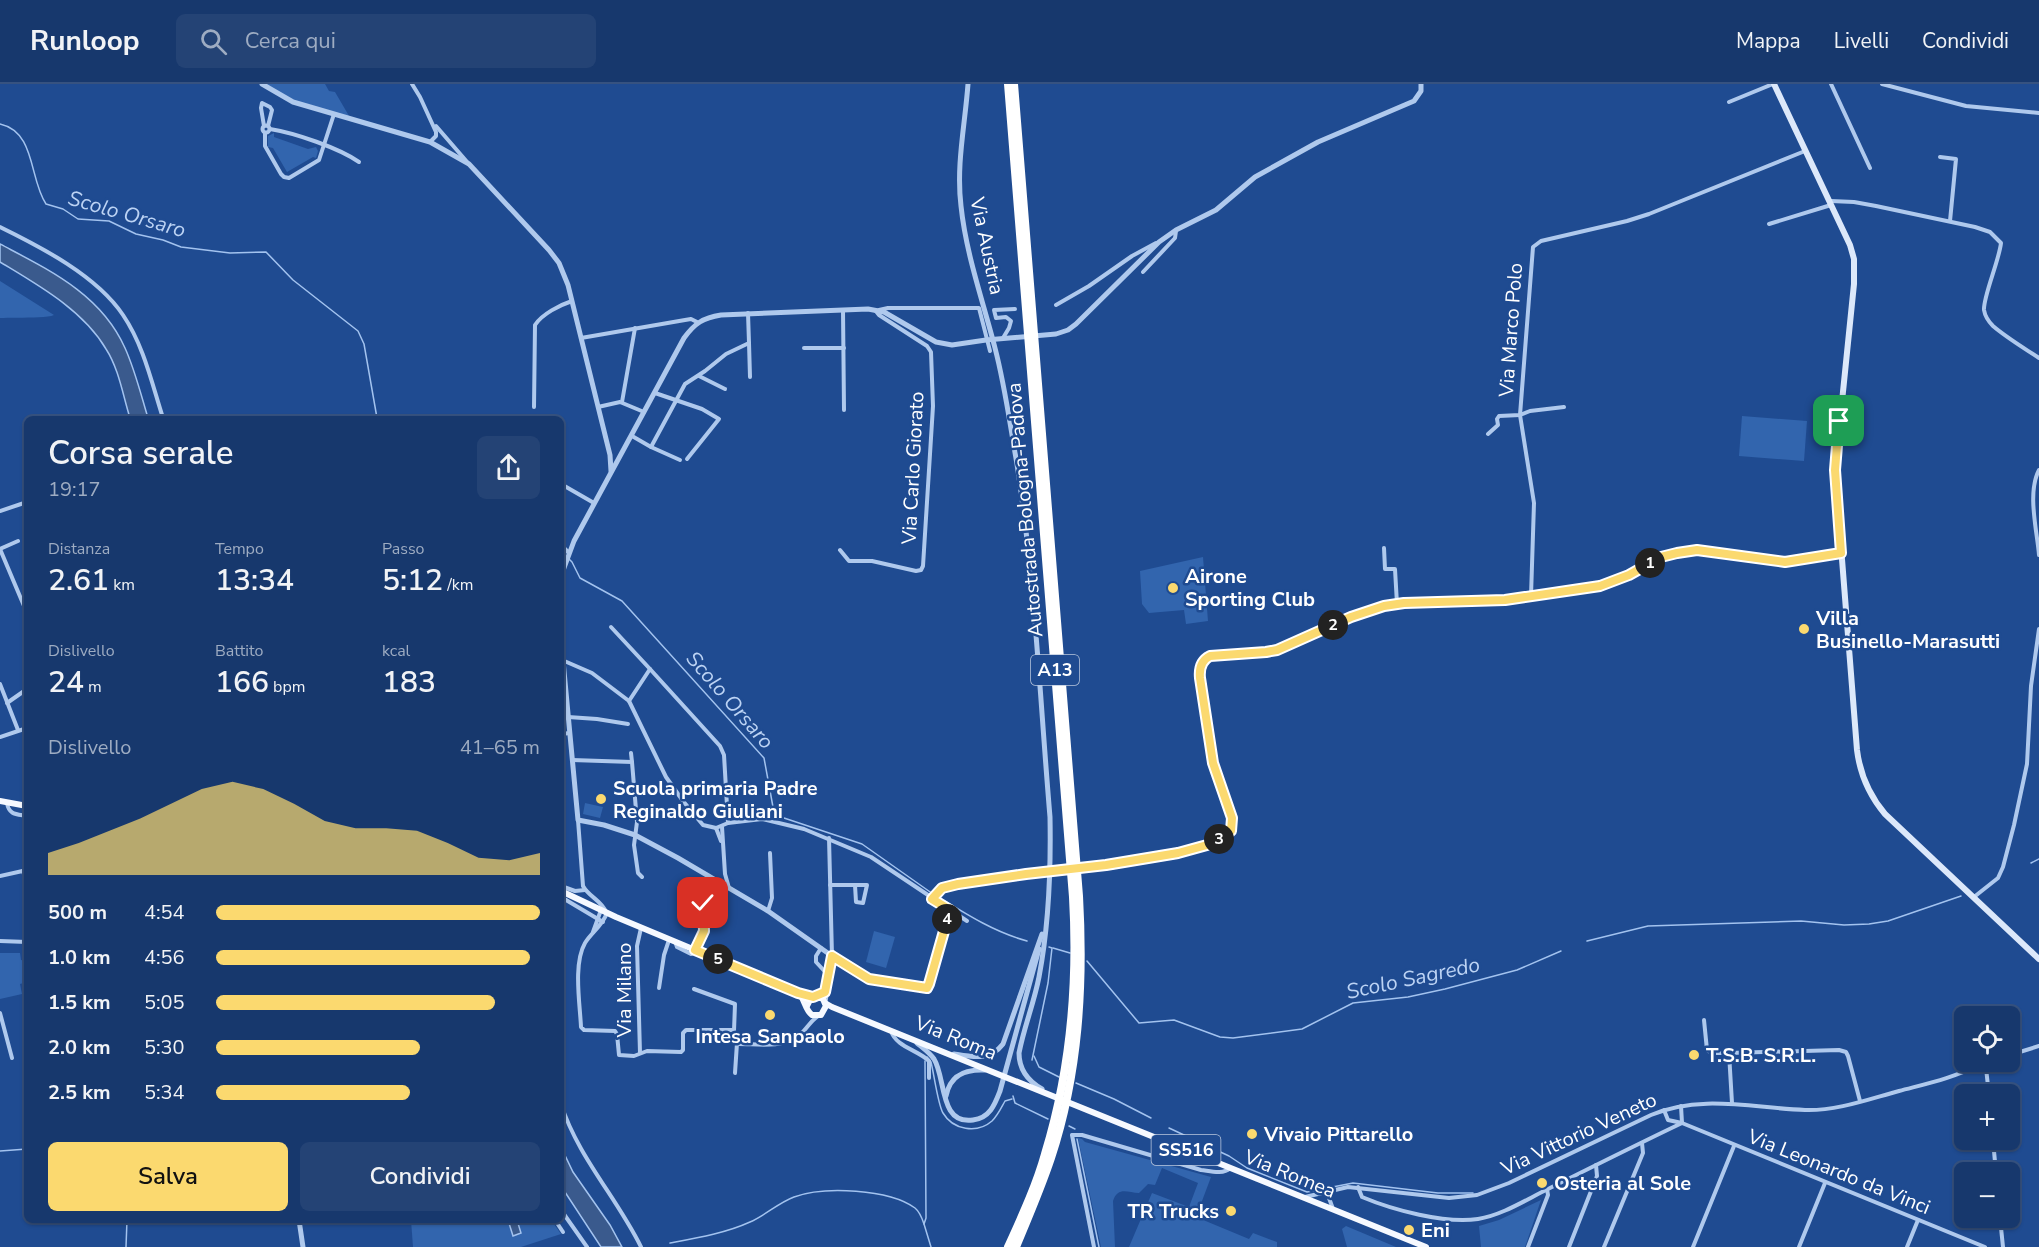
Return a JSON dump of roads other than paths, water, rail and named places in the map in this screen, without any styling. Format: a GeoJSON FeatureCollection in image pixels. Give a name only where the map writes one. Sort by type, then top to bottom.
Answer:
{"type":"FeatureCollection","features":[{"type":"Feature","properties":{"kind":"highway","name":"Autostrada Bologna-Padova"},"geometry":{"type":"LineString","coordinates":[[1008,84],[1072,885],[1076,962],[1069,1047],[1055,1119],[1031,1194],[1008,1247]]}},
{"type":"Feature","properties":{"kind":"highway","name":"Autostrada Bologna-Padova"},"geometry":{"type":"LineString","coordinates":[[1014,84],[1078,884],[1082,963],[1076,1049],[1061,1122],[1038,1195],[1016,1247]]}},
{"type":"Feature","properties":{"kind":"main road"},"geometry":{"type":"LineString","coordinates":[[1774,84],[1831,203],[1852,252],[1855,271],[1835,470],[1857,750],[1862,775],[1876,803],[1885,814],[2039,959]]}},
{"type":"Feature","properties":{"kind":"main road"},"geometry":{"type":"LineString","coordinates":[[4,802],[24,805]]}},
{"type":"Feature","properties":{"kind":"main road","name":"SS516"},"geometry":{"type":"LineString","coordinates":[[564,892],[695,950],[825,1002]]}},
{"type":"Feature","properties":{"kind":"main road"},"geometry":{"type":"LineString","coordinates":[[798,993],[812,1015],[840,1010]]}},
{"type":"Feature","properties":{"kind":"main road"},"geometry":{"type":"LineString","coordinates":[[807,1009],[809,1000],[815,997]]}},
{"type":"Feature","properties":{"kind":"main road"},"geometry":{"type":"LineString","coordinates":[[821,1015],[826,1009],[825,1002]]}},
{"type":"Feature","properties":{"kind":"main road","name":"Via Roma"},"geometry":{"type":"LineString","coordinates":[[825,1002],[1008,1078]]}},
{"type":"Feature","properties":{"kind":"main road","name":"Via Romea"},"geometry":{"type":"LineString","coordinates":[[1008,1078],[1426,1247]]}},
{"type":"Feature","properties":{"kind":"street"},"geometry":{"type":"LineString","coordinates":[[262,84],[292,102],[430,142],[469,164]]}},
{"type":"Feature","properties":{"kind":"street"},"geometry":{"type":"LineString","coordinates":[[412,84],[433,123],[559,263],[573,305],[610,455],[612,464],[609,478]]}},
{"type":"Feature","properties":{"kind":"street","name":"Via Austria"},"geometry":{"type":"LineString","coordinates":[[968,84],[960,154],[960,192],[968,248],[1006,400],[1022,495],[1050,818],[1050,876],[1046,924]]}},
{"type":"Feature","properties":{"kind":"street"},"geometry":{"type":"LineString","coordinates":[[877,310],[928,338],[944,344],[960,345],[1001,338],[1060,333],[1071,328],[1159,242],[1176,230],[1215,210],[1255,177],[1304,149],[1414,101],[1421,84]]}},
{"type":"Feature","properties":{"kind":"street"},"geometry":{"type":"LineString","coordinates":[[1730,102],[1774,84]]}},
{"type":"Feature","properties":{"kind":"street"},"geometry":{"type":"LineString","coordinates":[[1831,84],[1870,168]]}},
{"type":"Feature","properties":{"kind":"street"},"geometry":{"type":"LineString","coordinates":[[1882,84],[1966,106],[2039,113]]}},
{"type":"Feature","properties":{"kind":"street"},"geometry":{"type":"LineString","coordinates":[[267,129],[262,104],[272,110],[265,146],[286,179],[319,160],[334,114]]}},
{"type":"Feature","properties":{"kind":"street"},"geometry":{"type":"LineString","coordinates":[[430,142],[436,136],[433,123]]}},
{"type":"Feature","properties":{"kind":"street"},"geometry":{"type":"LineString","coordinates":[[267,129],[324,146],[349,155],[360,162]]}},
{"type":"Feature","properties":{"kind":"street","name":"Via Marco Polo"},"geometry":{"type":"LineString","coordinates":[[1531,596],[1534,503],[1520,415],[1533,247],[1541,240],[1627,221],[1648,214],[1806,150]]}},
{"type":"Feature","properties":{"kind":"street"},"geometry":{"type":"LineString","coordinates":[[1940,157],[1956,159],[1950,221]]}},
{"type":"Feature","properties":{"kind":"street"},"geometry":{"type":"LineString","coordinates":[[1769,224],[1831,203],[1876,206],[1950,221],[1990,232],[2001,243],[2000,254],[1985,300],[1986,318],[1992,326],[2039,358]]}},
{"type":"Feature","properties":{"kind":"street"},"geometry":{"type":"LineString","coordinates":[[0,227],[67,265],[94,284],[115,304],[138,344],[162,416]]}},
{"type":"Feature","properties":{"kind":"street"},"geometry":{"type":"LineString","coordinates":[[1143,272],[1175,238],[1176,230]]}},
{"type":"Feature","properties":{"kind":"street"},"geometry":{"type":"LineString","coordinates":[[1056,305],[1089,286],[1138,252],[1159,242]]}},
{"type":"Feature","properties":{"kind":"street"},"geometry":{"type":"LineString","coordinates":[[534,407],[536,325],[541,318],[564,304],[573,305]]}},
{"type":"Feature","properties":{"kind":"street"},"geometry":{"type":"LineString","coordinates":[[564,567],[595,503],[684,338],[697,322],[710,317],[748,314],[888,308],[982,308],[990,351]]}},
{"type":"Feature","properties":{"kind":"street"},"geometry":{"type":"LineString","coordinates":[[1001,338],[1011,326],[1011,321],[1006,317],[995,317],[994,309],[1015,309]]}},
{"type":"Feature","properties":{"kind":"street"},"geometry":{"type":"LineString","coordinates":[[843,310],[844,410]]}},
{"type":"Feature","properties":{"kind":"street","name":"Via Carlo Giorato"},"geometry":{"type":"LineString","coordinates":[[840,550],[846,558],[852,561],[872,561],[916,571],[921,570],[923,566],[933,406],[931,352],[927,346],[879,315],[877,310]]}},
{"type":"Feature","properties":{"kind":"street"},"geometry":{"type":"LineString","coordinates":[[748,314],[750,377]]}},
{"type":"Feature","properties":{"kind":"street"},"geometry":{"type":"LineString","coordinates":[[581,338],[691,320],[697,322]]}},
{"type":"Feature","properties":{"kind":"street"},"geometry":{"type":"LineString","coordinates":[[622,402],[635,328]]}},
{"type":"Feature","properties":{"kind":"street"},"geometry":{"type":"LineString","coordinates":[[651,447],[685,384],[726,354],[749,343]]}},
{"type":"Feature","properties":{"kind":"street"},"geometry":{"type":"LineString","coordinates":[[804,348],[843,348]]}},
{"type":"Feature","properties":{"kind":"street"},"geometry":{"type":"LineString","coordinates":[[698,376],[725,389]]}},
{"type":"Feature","properties":{"kind":"street"},"geometry":{"type":"LineString","coordinates":[[655,393],[702,409],[719,418],[687,459]]}},
{"type":"Feature","properties":{"kind":"street"},"geometry":{"type":"LineString","coordinates":[[598,407],[622,402],[644,412]]}},
{"type":"Feature","properties":{"kind":"street"},"geometry":{"type":"LineString","coordinates":[[1488,434],[1498,425],[1499,416],[1520,415],[1530,411],[1564,407]]}},
{"type":"Feature","properties":{"kind":"street"},"geometry":{"type":"LineString","coordinates":[[632,436],[680,460]]}},
{"type":"Feature","properties":{"kind":"street"},"geometry":{"type":"LineString","coordinates":[[610,455],[615,458],[621,456]]}},
{"type":"Feature","properties":{"kind":"street"},"geometry":{"type":"LineString","coordinates":[[612,464],[621,456]]}},
{"type":"Feature","properties":{"kind":"street"},"geometry":{"type":"LineString","coordinates":[[2039,470],[2033,499],[2038,521],[2039,555]]}},
{"type":"Feature","properties":{"kind":"street"},"geometry":{"type":"LineString","coordinates":[[564,486],[595,503]]}},
{"type":"Feature","properties":{"kind":"street"},"geometry":{"type":"LineString","coordinates":[[0,511],[24,503]]}},
{"type":"Feature","properties":{"kind":"street"},"geometry":{"type":"LineString","coordinates":[[18,541],[0,549],[24,606]]}},
{"type":"Feature","properties":{"kind":"street"},"geometry":{"type":"LineString","coordinates":[[1384,548],[1384,570],[1395,569],[1397,604]]}},
{"type":"Feature","properties":{"kind":"street"},"geometry":{"type":"LineString","coordinates":[[564,550],[568,556]]}},
{"type":"Feature","properties":{"kind":"street"},"geometry":{"type":"LineString","coordinates":[[934,896],[942,888],[958,884],[1092,867],[1195,849],[1231,831],[1232,818],[1213,763],[1200,678],[1200,668],[1205,658],[1210,656],[1277,650],[1362,613],[1397,604],[1474,603],[1600,586],[1629,575],[1661,557],[1687,551],[1722,552],[1785,562],[1841,553]]}},
{"type":"Feature","properties":{"kind":"street"},"geometry":{"type":"LineString","coordinates":[[611,627],[722,750],[729,807],[728,823]]}},
{"type":"Feature","properties":{"kind":"street"},"geometry":{"type":"LineString","coordinates":[[1974,897],[1998,878],[2003,867],[2027,764],[2031,686],[2039,629]]}},
{"type":"Feature","properties":{"kind":"street"},"geometry":{"type":"LineString","coordinates":[[564,662],[576,665],[592,673],[629,701],[655,756],[674,789],[703,825],[716,828],[728,823],[754,819],[773,820],[829,838],[881,863],[934,896],[967,921]]}},
{"type":"Feature","properties":{"kind":"street"},"geometry":{"type":"LineString","coordinates":[[629,701],[650,669]]}},
{"type":"Feature","properties":{"kind":"street"},"geometry":{"type":"LineString","coordinates":[[564,680],[583,882],[585,890],[602,904],[605,912],[603,922],[585,943],[580,958],[579,992],[582,1029],[613,1030],[617,1034],[619,1055],[634,1056],[640,1053],[681,1052],[683,1033],[686,1030],[734,1031]]}},
{"type":"Feature","properties":{"kind":"street"},"geometry":{"type":"LineString","coordinates":[[0,684],[18,730]]}},
{"type":"Feature","properties":{"kind":"street"},"geometry":{"type":"LineString","coordinates":[[7,703],[24,690]]}},
{"type":"Feature","properties":{"kind":"street"},"geometry":{"type":"LineString","coordinates":[[568,717],[628,724]]}},
{"type":"Feature","properties":{"kind":"street"},"geometry":{"type":"LineString","coordinates":[[0,737],[24,729]]}},
{"type":"Feature","properties":{"kind":"street"},"geometry":{"type":"LineString","coordinates":[[564,734],[570,733]]}},
{"type":"Feature","properties":{"kind":"street"},"geometry":{"type":"LineString","coordinates":[[631,753],[638,825],[635,835],[638,873],[642,877]]}},
{"type":"Feature","properties":{"kind":"street"},"geometry":{"type":"LineString","coordinates":[[572,760],[632,762]]}},
{"type":"Feature","properties":{"kind":"street"},"geometry":{"type":"LineString","coordinates":[[4,802],[11,813],[24,815]]}},
{"type":"Feature","properties":{"kind":"street"},"geometry":{"type":"LineString","coordinates":[[578,820],[635,835],[768,911],[869,979],[927,988],[950,910]]}},
{"type":"Feature","properties":{"kind":"street"},"geometry":{"type":"LineString","coordinates":[[722,827],[724,874],[729,888]]}},
{"type":"Feature","properties":{"kind":"street"},"geometry":{"type":"LineString","coordinates":[[716,828],[722,848]]}},
{"type":"Feature","properties":{"kind":"street"},"geometry":{"type":"LineString","coordinates":[[825,1002],[832,956],[829,838]]}},
{"type":"Feature","properties":{"kind":"street"},"geometry":{"type":"LineString","coordinates":[[768,911],[772,898],[770,853]]}},
{"type":"Feature","properties":{"kind":"street"},"geometry":{"type":"LineString","coordinates":[[718,881],[724,865]]}},
{"type":"Feature","properties":{"kind":"street"},"geometry":{"type":"LineString","coordinates":[[0,876],[24,871]]}},
{"type":"Feature","properties":{"kind":"street"},"geometry":{"type":"LineString","coordinates":[[718,881],[724,874]]}},
{"type":"Feature","properties":{"kind":"street"},"geometry":{"type":"LineString","coordinates":[[830,885],[855,885],[867,885],[863,903],[856,902],[855,885]]}},
{"type":"Feature","properties":{"kind":"street"},"geometry":{"type":"LineString","coordinates":[[564,887],[575,891],[585,890]]}},
{"type":"Feature","properties":{"kind":"street"},"geometry":{"type":"LineString","coordinates":[[564,899],[603,922]]}},
{"type":"Feature","properties":{"kind":"street"},"geometry":{"type":"LineString","coordinates":[[695,950],[704,931],[703,903]]}},
{"type":"Feature","properties":{"kind":"street"},"geometry":{"type":"LineString","coordinates":[[593,933],[598,919],[605,912]]}},
{"type":"Feature","properties":{"kind":"street"},"geometry":{"type":"LineString","coordinates":[[947,1053],[981,1058],[999,1049],[1006,1038],[1046,924]]}},
{"type":"Feature","properties":{"kind":"street"},"geometry":{"type":"LineString","coordinates":[[1046,924],[1039,977],[1019,1053],[1019,1061],[1030,1081],[1054,1096]]}},
{"type":"Feature","properties":{"kind":"street"},"geometry":{"type":"LineString","coordinates":[[911,1038],[934,1059],[946,1101],[954,1115],[967,1120],[983,1118],[995,1105],[1046,924]]}},
{"type":"Feature","properties":{"kind":"street","name":"Via Milano"},"geometry":{"type":"LineString","coordinates":[[640,1053],[637,946],[641,927]]}},
{"type":"Feature","properties":{"kind":"street"},"geometry":{"type":"LineString","coordinates":[[659,988],[664,955],[672,940]]}},
{"type":"Feature","properties":{"kind":"street"},"geometry":{"type":"LineString","coordinates":[[0,941],[24,942]]}},
{"type":"Feature","properties":{"kind":"street"},"geometry":{"type":"LineString","coordinates":[[821,948],[816,956],[816,962],[828,976]]}},
{"type":"Feature","properties":{"kind":"street"},"geometry":{"type":"LineString","coordinates":[[694,989],[735,1005],[734,1031],[737,1043],[735,1073]]}},
{"type":"Feature","properties":{"kind":"street"},"geometry":{"type":"LineString","coordinates":[[815,997],[825,992]]}},
{"type":"Feature","properties":{"kind":"street"},"geometry":{"type":"LineString","coordinates":[[807,1009],[808,1024]]}},
{"type":"Feature","properties":{"kind":"street"},"geometry":{"type":"LineString","coordinates":[[0,1013],[12,1058]]}},
{"type":"Feature","properties":{"kind":"street"},"geometry":{"type":"LineString","coordinates":[[737,1043],[788,1042],[801,1034],[808,1024],[821,1015]]}},
{"type":"Feature","properties":{"kind":"street"},"geometry":{"type":"LineString","coordinates":[[1704,1020],[1707,1050],[1711,1053],[1839,1050],[1846,1052],[1860,1101]]}},
{"type":"Feature","properties":{"kind":"street","name":"Via Roma"},"geometry":{"type":"LineString","coordinates":[[891,1030],[898,1041],[928,1061],[929,1078]]}},
{"type":"Feature","properties":{"kind":"street"},"geometry":{"type":"LineString","coordinates":[[2020,1052],[2039,1046]]}},
{"type":"Feature","properties":{"kind":"street"},"geometry":{"type":"LineString","coordinates":[[1729,1053],[1732,1103]]}},
{"type":"Feature","properties":{"kind":"street"},"geometry":{"type":"LineString","coordinates":[[946,1101],[947,1090],[952,1079],[970,1070],[996,1072]]}},
{"type":"Feature","properties":{"kind":"street","name":"Via Vittorio Veneto"},"geometry":{"type":"LineString","coordinates":[[1303,1197],[1358,1187],[1449,1198],[1483,1194],[1664,1110],[1681,1106],[1732,1103],[1806,1110],[1840,1106],[1944,1078],[1958,1072]]}},
{"type":"Feature","properties":{"kind":"street"},"geometry":{"type":"LineString","coordinates":[[1358,1187],[1362,1197],[1388,1208],[1409,1213],[1467,1220],[1492,1215],[1682,1123],[1681,1106]]}},
{"type":"Feature","properties":{"kind":"street"},"geometry":{"type":"LineString","coordinates":[[1664,1110],[1668,1120],[1667,1131]]}},
{"type":"Feature","properties":{"kind":"street"},"geometry":{"type":"LineString","coordinates":[[564,1112],[576,1142],[630,1225],[641,1247]]}},
{"type":"Feature","properties":{"kind":"street","name":"Via Leonardo da Vinci"},"geometry":{"type":"LineString","coordinates":[[1668,1120],[1682,1123],[1985,1247]]}},
{"type":"Feature","properties":{"kind":"street"},"geometry":{"type":"LineString","coordinates":[[1094,1247],[1072,1135],[1076,1134],[1201,1170],[1221,1172],[1230,1168]]}},
{"type":"Feature","properties":{"kind":"street"},"geometry":{"type":"LineString","coordinates":[[1604,1247],[1643,1153],[1642,1143]]}},
{"type":"Feature","properties":{"kind":"street"},"geometry":{"type":"LineString","coordinates":[[1693,1247],[1734,1146]]}},
{"type":"Feature","properties":{"kind":"street"},"geometry":{"type":"LineString","coordinates":[[1569,1247],[1597,1176],[1596,1165]]}},
{"type":"Feature","properties":{"kind":"street"},"geometry":{"type":"LineString","coordinates":[[1799,1247],[1825,1183]]}},
{"type":"Feature","properties":{"kind":"street"},"geometry":{"type":"LineString","coordinates":[[1528,1247],[1548,1195],[1547,1189]]}},
{"type":"Feature","properties":{"kind":"street"},"geometry":{"type":"LineString","coordinates":[[1332,1190],[1329,1198],[1333,1209]]}},
{"type":"Feature","properties":{"kind":"street"},"geometry":{"type":"LineString","coordinates":[[564,1214],[587,1247]]}},
{"type":"Feature","properties":{"kind":"street"},"geometry":{"type":"LineString","coordinates":[[1907,1247],[1918,1220]]}},
{"type":"Feature","properties":{"kind":"street"},"geometry":{"type":"LineString","coordinates":[[299,1223],[303,1247]]}},
{"type":"Feature","properties":{"kind":"street"},"geometry":{"type":"LineString","coordinates":[[557,1223],[563,1232]]}},
{"type":"Feature","properties":{"kind":"street"},"geometry":{"type":"LineString","coordinates":[[2001,1228],[2003,1247]]}},
{"type":"Feature","properties":{"kind":"waterway","name":"Scolo Orsaro"},"geometry":{"type":"LineString","coordinates":[[0,124],[12,129],[26,146],[46,204],[63,209],[78,219],[109,221],[136,234],[181,247],[230,253],[266,252],[293,280],[358,331],[364,344],[377,416]]}},
{"type":"Feature","properties":{"kind":"waterway","name":"Scolo Orsaro"},"geometry":{"type":"LineString","coordinates":[[569,559],[580,578],[622,601],[764,758],[773,807],[781,817],[862,844],[933,894]]}},
{"type":"Feature","properties":{"kind":"waterway","name":"Scolo Sagredo"},"geometry":{"type":"LineString","coordinates":[[2031,863],[2039,859]]}},
{"type":"Feature","properties":{"kind":"waterway","name":"Scolo Orsaro"},"geometry":{"type":"LineString","coordinates":[[937,896],[992,928],[1027,941]]}},
{"type":"Feature","properties":{"kind":"waterway","name":"Scolo Sagredo"},"geometry":{"type":"LineString","coordinates":[[1587,941],[1648,926],[1801,921],[1844,925],[1869,924],[1888,921],[1961,896]]}},
{"type":"Feature","properties":{"kind":"waterway","name":"Scolo Orsaro"},"geometry":{"type":"LineString","coordinates":[[1032,1060],[1048,983],[1052,948],[1049,947]]}},
{"type":"Feature","properties":{"kind":"waterway","name":"Scolo Sagredo"},"geometry":{"type":"LineString","coordinates":[[1053,948],[1070,953]]}},
{"type":"Feature","properties":{"kind":"waterway","name":"Scolo Sagredo"},"geometry":{"type":"LineString","coordinates":[[1087,961],[1139,1023],[1174,1020],[1220,1037],[1233,1038],[1302,1029],[1353,1003],[1408,997],[1445,989],[1517,970],[1561,951]]}},
{"type":"Feature","properties":{"kind":"waterway"},"geometry":{"type":"LineString","coordinates":[[1034,1056],[1039,1067],[1059,1077]]}},
{"type":"Feature","properties":{"kind":"waterway"},"geometry":{"type":"LineString","coordinates":[[927,1057],[931,1062],[941,1109],[947,1119],[959,1126],[973,1129],[986,1125],[996,1116],[1005,1101],[1012,1099]]}},
{"type":"Feature","properties":{"kind":"waterway"},"geometry":{"type":"LineString","coordinates":[[925,1061],[926,1218],[924,1224],[931,1247]]}},
{"type":"Feature","properties":{"kind":"waterway"},"geometry":{"type":"LineString","coordinates":[[1076,1083],[1151,1118]]}},
{"type":"Feature","properties":{"kind":"waterway","name":"Scolo Orsaro"},"geometry":{"type":"LineString","coordinates":[[1013,1096],[1015,1103],[1048,1119]]}},
{"type":"Feature","properties":{"kind":"waterway","name":"Scolo Orsaro"},"geometry":{"type":"LineString","coordinates":[[1069,1126],[1075,1129]]}},
{"type":"Feature","properties":{"kind":"waterway"},"geometry":{"type":"LineString","coordinates":[[1169,1128],[1229,1156],[1247,1168],[1307,1192],[1353,1183],[1438,1193],[1473,1193]]}},
{"type":"Feature","properties":{"kind":"waterway","name":"Scolo Orsaro"},"geometry":{"type":"LineString","coordinates":[[1077,1139],[1099,1247]]}},
{"type":"Feature","properties":{"kind":"waterway"},"geometry":{"type":"LineString","coordinates":[[0,1151],[24,1149]]}},
{"type":"Feature","properties":{"kind":"waterway"},"geometry":{"type":"LineString","coordinates":[[670,1243],[741,1226],[794,1197],[822,1191],[856,1191],[889,1197],[915,1208],[920,1213],[924,1224]]}},
{"type":"Feature","properties":{"kind":"waterway"},"geometry":{"type":"LineString","coordinates":[[126,1247],[127,1223]]}},
{"type":"Feature","properties":{"kind":"place","name":"Airone Sporting Club"},"geometry":{"type":"Point","coordinates":[1173,588]}},
{"type":"Feature","properties":{"kind":"place","name":"Villa Businello-Marasutti"},"geometry":{"type":"Point","coordinates":[1804,629]}},
{"type":"Feature","properties":{"kind":"place","name":"Scuola primaria Padre Reginaldo Giuliani"},"geometry":{"type":"Point","coordinates":[601,799]}},
{"type":"Feature","properties":{"kind":"place","name":"Intesa Sanpaolo"},"geometry":{"type":"Point","coordinates":[770,1015]}},
{"type":"Feature","properties":{"kind":"place","name":"T.S.B. S.R.L."},"geometry":{"type":"Point","coordinates":[1694,1055]}},
{"type":"Feature","properties":{"kind":"place","name":"Vivaio Pittarello"},"geometry":{"type":"Point","coordinates":[1252,1134]}},
{"type":"Feature","properties":{"kind":"place","name":"Osteria al Sole"},"geometry":{"type":"Point","coordinates":[1542,1183]}},
{"type":"Feature","properties":{"kind":"place","name":"TR Trucks"},"geometry":{"type":"Point","coordinates":[1231,1211]}},
{"type":"Feature","properties":{"kind":"place","name":"Eni"},"geometry":{"type":"Point","coordinates":[1409,1230]}}]}
